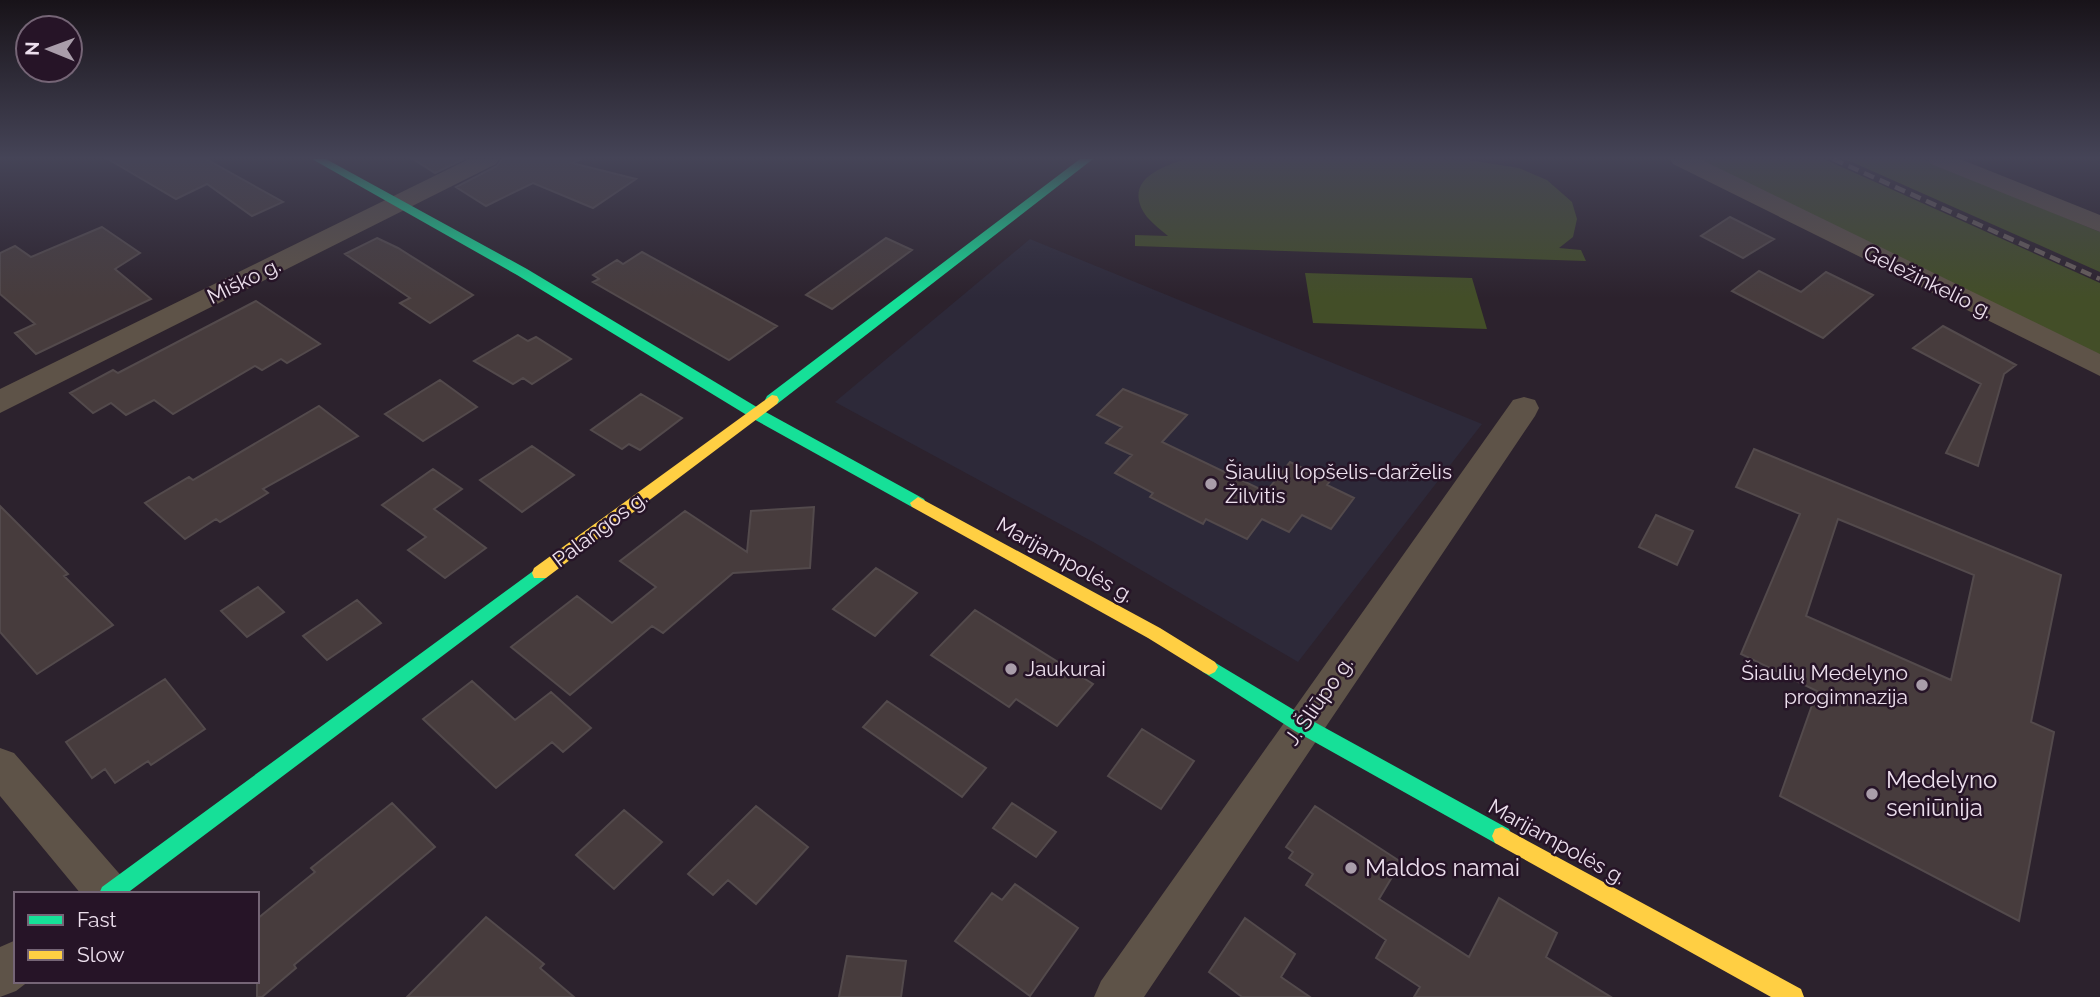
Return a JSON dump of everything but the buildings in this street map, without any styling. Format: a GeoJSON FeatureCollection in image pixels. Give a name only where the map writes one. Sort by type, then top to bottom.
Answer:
{"type":"FeatureCollection","features":[{"type":"Feature","properties":{"kind":"street","name":"Miško g."},"geometry":{"type":"LineString","coordinates":[[0,402],[397,206]]}},
{"type":"Feature","properties":{"kind":"street","name":"Marijampolės g."},"geometry":{"type":"LineString","coordinates":[[403,206],[522,272],[755,413],[1154,633],[1303,725],[1722,955],[1793,997]]}},
{"type":"Feature","properties":{"kind":"street","name":"Palangos g."},"geometry":{"type":"LineString","coordinates":[[112,892],[755,413],[1026,206]]}},
{"type":"Feature","properties":{"kind":"street","name":"Geležinkelio g."},"geometry":{"type":"LineString","coordinates":[[1776,206],[2100,366]]}},
{"type":"Feature","properties":{"kind":"street"},"geometry":{"type":"LineString","coordinates":[[2055,206],[2100,224]]}},
{"type":"Feature","properties":{"kind":"street","name":"J. Šliūpo g."},"geometry":{"type":"LineString","coordinates":[[1117,997],[1524,408]]}},
{"type":"Feature","properties":{"kind":"street"},"geometry":{"type":"LineString","coordinates":[[0,766],[107,892]]}},
{"type":"Feature","properties":{"kind":"shaded area","name":"Šiaulių lopšelis-darželis Žilvitis"},"geometry":{"type":"Polygon","coordinates":[[[1030,239],[1482,424],[1298,662],[1095,543],[835,402],[1030,239]]]}},
{"type":"Feature","properties":{"kind":"green space"},"geometry":{"type":"Polygon","coordinates":[[[1140,206],[1573,206],[1577,219],[1573,237],[1559,248],[1581,250],[1586,261],[1135,246],[1135,235],[1168,236],[1147,217],[1140,206]]]}},
{"type":"Feature","properties":{"kind":"green space"},"geometry":{"type":"Polygon","coordinates":[[[1786,206],[1928,206],[2100,283],[2100,360],[1786,206]]]}},
{"type":"Feature","properties":{"kind":"green space"},"geometry":{"type":"Polygon","coordinates":[[[1950,206],[2036,206],[2100,232],[2100,272],[1950,206]]]}},
{"type":"Feature","properties":{"kind":"green space"},"geometry":{"type":"Polygon","coordinates":[[[1305,273],[1472,278],[1487,329],[1313,323],[1305,273]]]}},
{"type":"Feature","properties":{"kind":"railway"},"geometry":{"type":"LineString","coordinates":[[1937,206],[2100,279]]}},
{"type":"Feature","properties":{"kind":"traffic: fast"},"geometry":{"type":"LineString","coordinates":[[402,206],[522,272],[755,413],[918,503]]}},
{"type":"Feature","properties":{"kind":"traffic: fast"},"geometry":{"type":"LineString","coordinates":[[772,400],[1026,206]]}},
{"type":"Feature","properties":{"kind":"traffic: fast"},"geometry":{"type":"LineString","coordinates":[[112,892],[540,573]]}},
{"type":"Feature","properties":{"kind":"traffic: fast"},"geometry":{"type":"LineString","coordinates":[[1209,667],[1302,725],[1502,836]]}},
{"type":"Feature","properties":{"kind":"traffic: slow"},"geometry":{"type":"LineString","coordinates":[[540,573],[772,400]]}},
{"type":"Feature","properties":{"kind":"traffic: slow"},"geometry":{"type":"LineString","coordinates":[[918,503],[1154,633],[1209,667]]}},
{"type":"Feature","properties":{"kind":"traffic: slow"},"geometry":{"type":"LineString","coordinates":[[1502,836],[1793,997]]}},
{"type":"Feature","properties":{"kind":"place","name":"Šiaulių lopšelis-darželis Žilvitis"},"geometry":{"type":"Point","coordinates":[1211,484]}},
{"type":"Feature","properties":{"kind":"place","name":"Jaukurai"},"geometry":{"type":"Point","coordinates":[1011,669]}},
{"type":"Feature","properties":{"kind":"place","name":"Šiaulių Medelyno progimnazija"},"geometry":{"type":"Point","coordinates":[1922,685]}},
{"type":"Feature","properties":{"kind":"place","name":"Medelyno seniūnija"},"geometry":{"type":"Point","coordinates":[1872,794]}},
{"type":"Feature","properties":{"kind":"place","name":"Maldos namai"},"geometry":{"type":"Point","coordinates":[1351,868]}}]}
